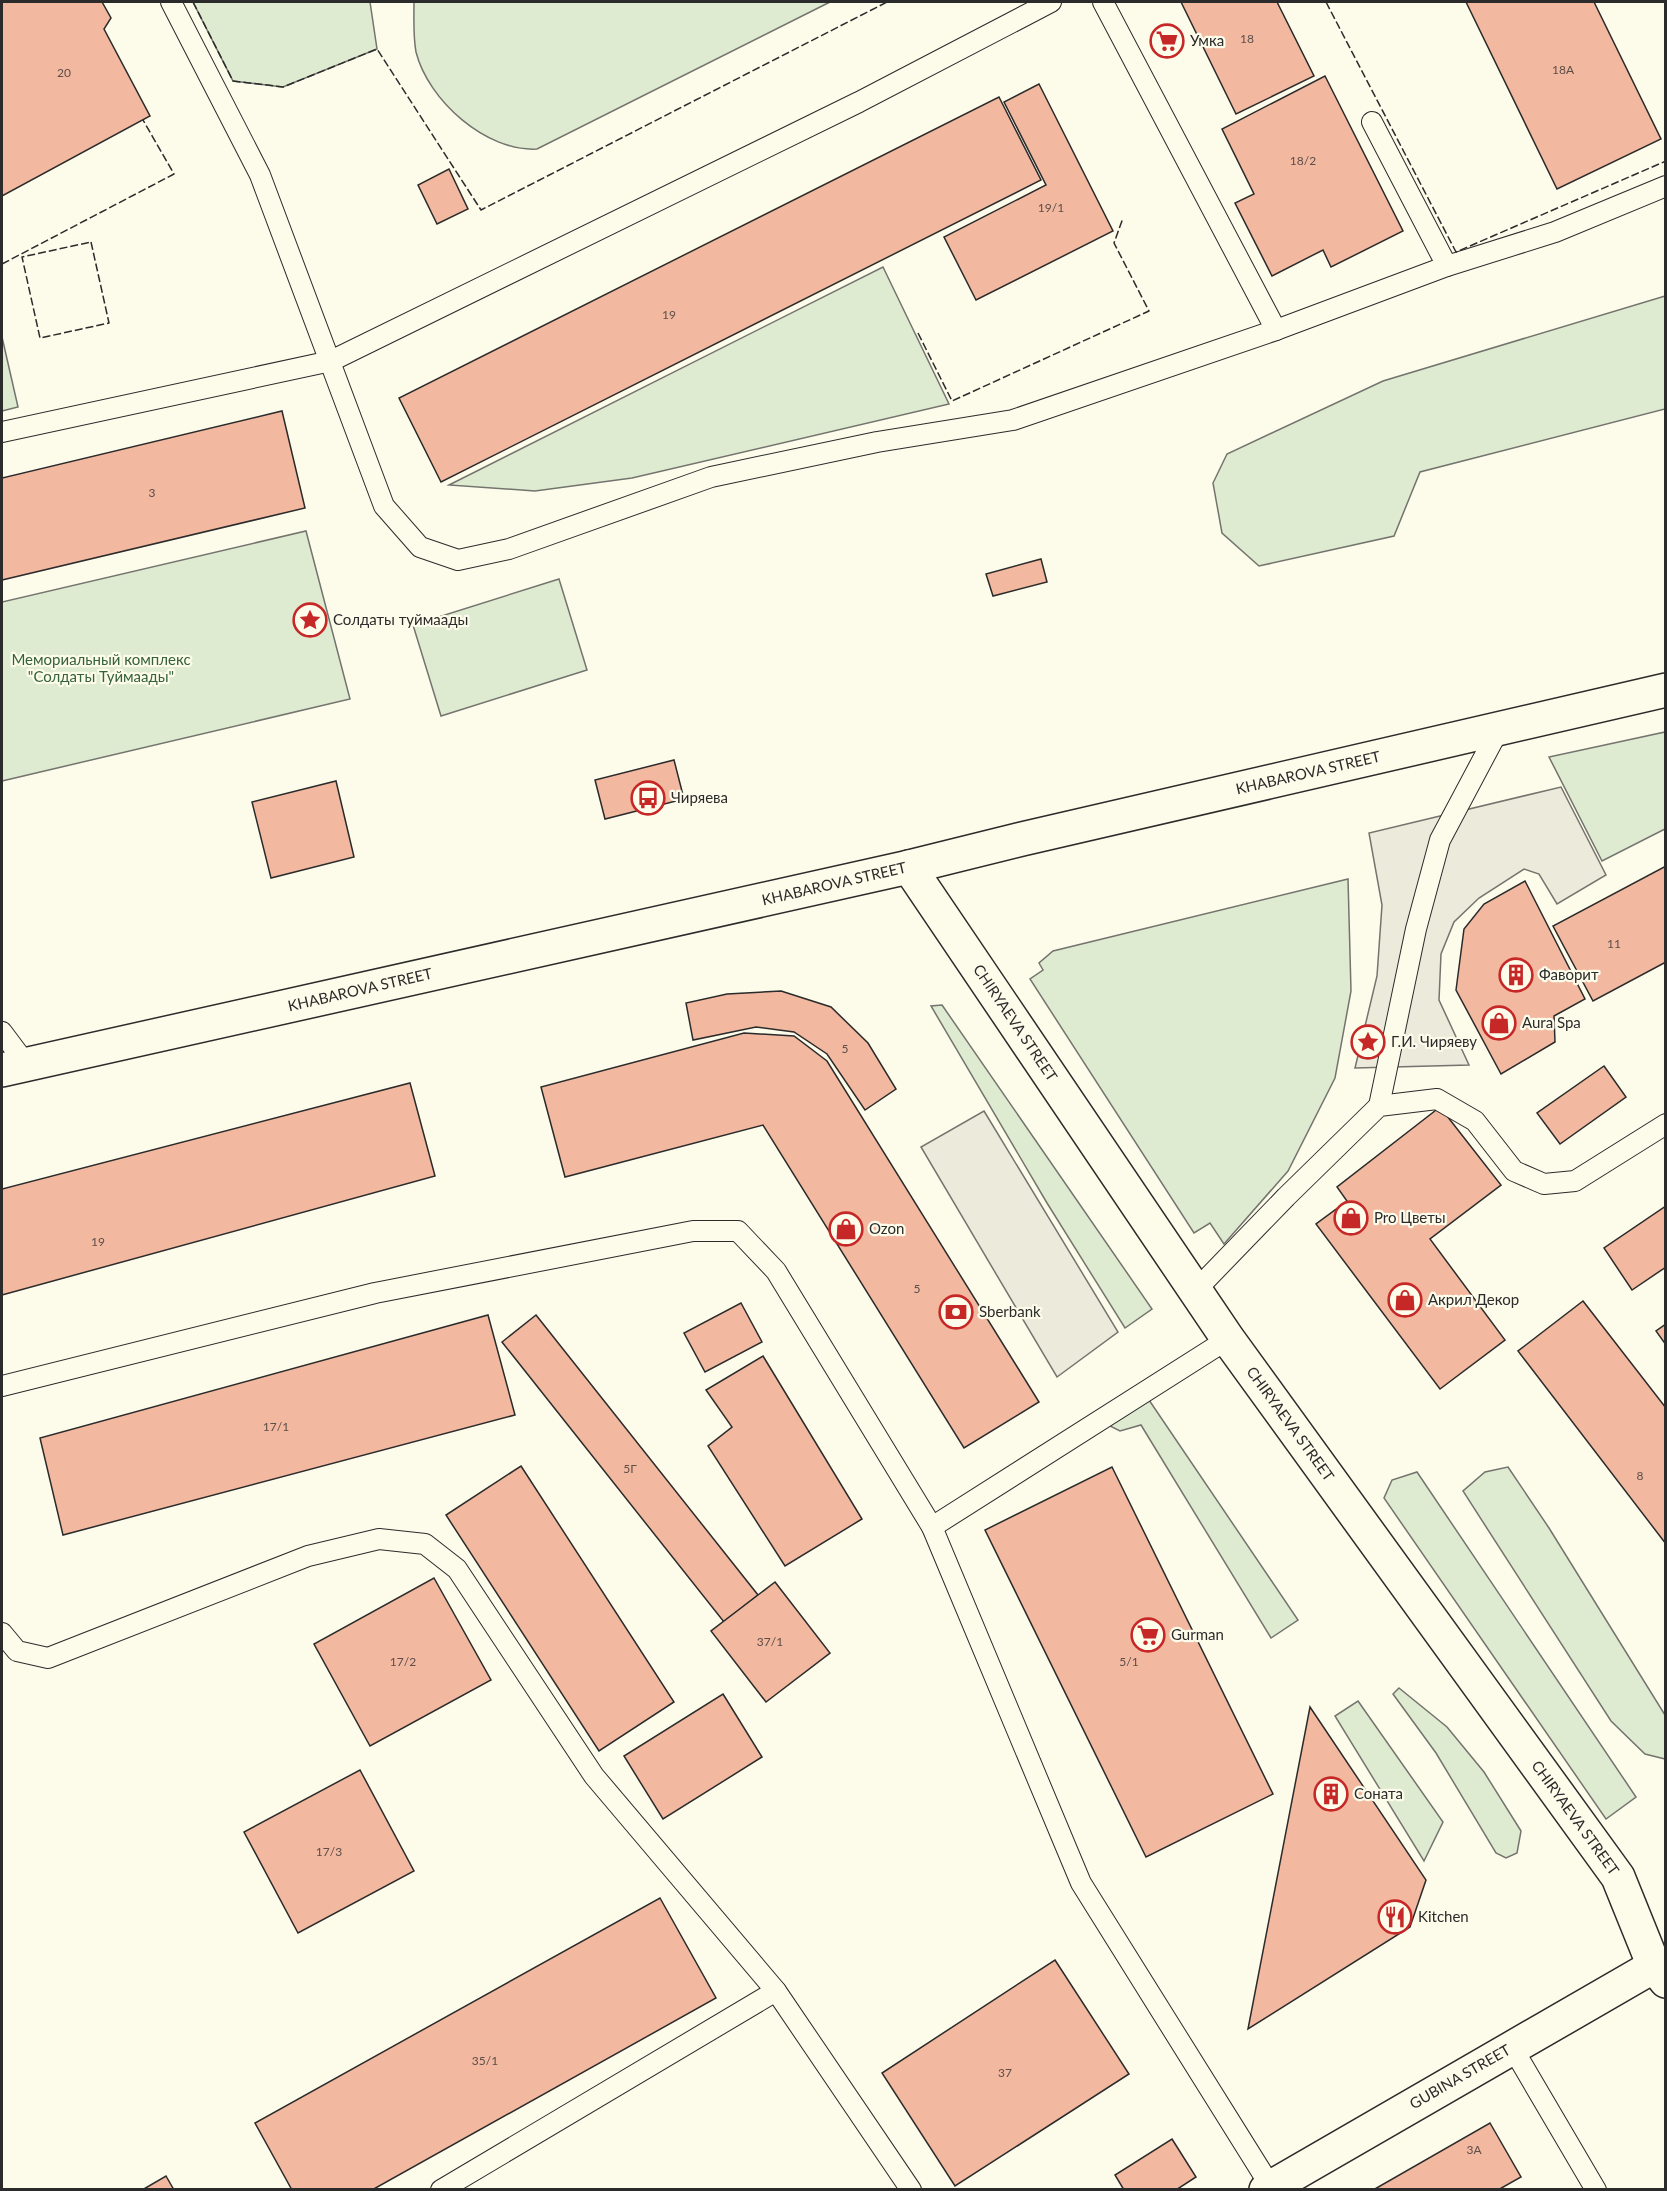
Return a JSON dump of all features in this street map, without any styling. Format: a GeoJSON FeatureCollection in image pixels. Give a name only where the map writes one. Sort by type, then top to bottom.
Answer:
{"type":"FeatureCollection","features":[{"type":"Feature","properties":{"kind":"street","name":"KHABAROVA STREET"},"geometry":{"type":"LineString","coordinates":[[14,1067],[909,867],[1665,690]]}},
{"type":"Feature","properties":{"kind":"street","name":"CHIRYAEVA STREET"},"geometry":{"type":"LineString","coordinates":[[909,867],[1228,1339],[1618,1877],[1660,1973]]}},
{"type":"Feature","properties":{"kind":"street","name":"GUBINA STREET"},"geometry":{"type":"LineString","coordinates":[[1268,2188],[1512,2047],[1660,1973]]}},
{"type":"Feature","properties":{"kind":"lane"},"geometry":{"type":"LineString","coordinates":[[171,2],[260,175],[332,361],[384,506],[420,547],[458,560],[509,549],[711,477],[877,442],[1013,420],[1276,330],[1447,266],[1555,232],[1665,186]]}},
{"type":"Feature","properties":{"kind":"lane"},"geometry":{"type":"LineString","coordinates":[[2,432],[332,361],[859,102],[1051,2]]}},
{"type":"Feature","properties":{"kind":"lane"},"geometry":{"type":"LineString","coordinates":[[1103,2],[1276,330]]}},
{"type":"Feature","properties":{"kind":"lane"},"geometry":{"type":"LineString","coordinates":[[1372,122],[1447,266]]}},
{"type":"Feature","properties":{"kind":"lane"},"geometry":{"type":"LineString","coordinates":[[1195,1291],[1379,1106],[1416,929],[1440,840],[1499,729]]}},
{"type":"Feature","properties":{"kind":"lane"},"geometry":{"type":"LineString","coordinates":[[2,1032],[14,1067]]}},
{"type":"Feature","properties":{"kind":"lane"},"geometry":{"type":"LineString","coordinates":[[1379,1106],[1437,1099],[1475,1121],[1514,1171],[1544,1184],[1575,1181],[1665,1124]]}},
{"type":"Feature","properties":{"kind":"lane"},"geometry":{"type":"LineString","coordinates":[[2,1386],[375,1293],[693,1231],[738,1230],[776,1271],[932,1527],[1082,1883],[1268,2188]]}},
{"type":"Feature","properties":{"kind":"lane"},"geometry":{"type":"LineString","coordinates":[[932,1527],[1228,1339]]}},
{"type":"Feature","properties":{"kind":"lane"},"geometry":{"type":"LineString","coordinates":[[2,1633],[17,1652],[48,1658],[308,1556],[379,1539],[425,1544],[457,1569],[594,1776],[776,1991],[912,2190]]}},
{"type":"Feature","properties":{"kind":"lane"},"geometry":{"type":"LineString","coordinates":[[441,2190],[776,1991]]}},
{"type":"Feature","properties":{"kind":"lane"},"geometry":{"type":"LineString","coordinates":[[1512,2047],[1596,2190]]}},
{"type":"Feature","properties":{"kind":"green space"},"geometry":{"type":"Polygon","coordinates":[[[193,2],[370,2],[377,49],[283,87],[233,81],[193,2]]]}},
{"type":"Feature","properties":{"kind":"green space"},"geometry":{"type":"Polygon","coordinates":[[[414,2],[830,2],[537,149],[518,148],[498,142],[462,120],[446,105],[433,88],[416,52],[414,2]]]}},
{"type":"Feature","properties":{"kind":"green space"},"geometry":{"type":"Polygon","coordinates":[[[883,267],[949,404],[632,478],[535,491],[449,485],[883,267]]]}},
{"type":"Feature","properties":{"kind":"green space"},"geometry":{"type":"Polygon","coordinates":[[[1665,296],[1665,409],[1420,472],[1394,536],[1259,566],[1222,533],[1213,483],[1227,454],[1383,381],[1665,296]]]}},
{"type":"Feature","properties":{"kind":"green space"},"geometry":{"type":"Polygon","coordinates":[[[2,337],[18,407],[2,411],[2,337]]]}},
{"type":"Feature","properties":{"kind":"green space","name":"Мемориальный комплекс \"Солдаты Туймаады\""},"geometry":{"type":"Polygon","coordinates":[[[306,531],[350,699],[2,781],[2,602],[306,531]]]}},
{"type":"Feature","properties":{"kind":"green space"},"geometry":{"type":"Polygon","coordinates":[[[559,579],[587,670],[441,716],[413,625],[559,579]]]}},
{"type":"Feature","properties":{"kind":"green space"},"geometry":{"type":"Polygon","coordinates":[[[1665,732],[1665,829],[1602,861],[1549,757],[1665,732]]]}},
{"type":"Feature","properties":{"kind":"green space"},"geometry":{"type":"Polygon","coordinates":[[[1348,879],[1351,991],[1335,1078],[1288,1171],[1224,1244],[1210,1223],[1194,1233],[1030,979],[1043,970],[1039,963],[1053,951],[1348,879]]]}},
{"type":"Feature","properties":{"kind":"green space"},"geometry":{"type":"Polygon","coordinates":[[[942,1005],[1152,1309],[1125,1328],[1047,1203],[931,1006],[942,1005]]]}},
{"type":"Feature","properties":{"kind":"green space"},"geometry":{"type":"Polygon","coordinates":[[[1149,1400],[1298,1620],[1271,1638],[1141,1425],[1120,1431],[1106,1424],[1149,1400]]]}},
{"type":"Feature","properties":{"kind":"green space"},"geometry":{"type":"Polygon","coordinates":[[[1508,1467],[1549,1528],[1665,1715],[1665,1759],[1645,1754],[1611,1721],[1463,1491],[1485,1472],[1508,1467]]]}},
{"type":"Feature","properties":{"kind":"green space"},"geometry":{"type":"Polygon","coordinates":[[[1417,1472],[1636,1797],[1606,1819],[1384,1498],[1392,1480],[1417,1472]]]}},
{"type":"Feature","properties":{"kind":"green space"},"geometry":{"type":"Polygon","coordinates":[[[1399,1688],[1447,1727],[1484,1772],[1521,1831],[1517,1853],[1506,1858],[1496,1853],[1436,1753],[1393,1694],[1399,1688]]]}},
{"type":"Feature","properties":{"kind":"green space"},"geometry":{"type":"Polygon","coordinates":[[[1358,1701],[1443,1822],[1424,1861],[1335,1716],[1358,1701]]]}},
{"type":"Feature","properties":{"kind":"shaded area"},"geometry":{"type":"Polygon","coordinates":[[[1561,787],[1606,875],[1557,904],[1539,874],[1524,869],[1479,898],[1454,922],[1441,954],[1439,1000],[1469,1065],[1355,1068],[1377,976],[1382,905],[1369,833],[1561,787]]]}},
{"type":"Feature","properties":{"kind":"shaded area"},"geometry":{"type":"Polygon","coordinates":[[[984,1111],[1118,1332],[1057,1377],[921,1147],[984,1111]]]}},
{"type":"Feature","properties":{"kind":"building"},"geometry":{"type":"Polygon","coordinates":[[[2,2],[102,2],[111,18],[104,29],[150,116],[2,196],[2,2]]]}},
{"type":"Feature","properties":{"kind":"building"},"geometry":{"type":"Polygon","coordinates":[[[1181,2],[1277,2],[1314,76],[1236,114],[1181,2]]]}},
{"type":"Feature","properties":{"kind":"building"},"geometry":{"type":"Polygon","coordinates":[[[1466,2],[1594,2],[1661,139],[1557,189],[1466,2]]]}},
{"type":"Feature","properties":{"kind":"building"},"geometry":{"type":"Polygon","coordinates":[[[1325,76],[1403,231],[1331,267],[1323,250],[1272,276],[1235,203],[1254,194],[1222,129],[1325,76]]]}},
{"type":"Feature","properties":{"kind":"building"},"geometry":{"type":"Polygon","coordinates":[[[1039,84],[1113,231],[976,300],[944,237],[1046,185],[1004,102],[1039,84]]]}},
{"type":"Feature","properties":{"kind":"building"},"geometry":{"type":"Polygon","coordinates":[[[999,97],[1041,180],[441,482],[399,398],[999,97]]]}},
{"type":"Feature","properties":{"kind":"building"},"geometry":{"type":"Polygon","coordinates":[[[449,169],[468,209],[437,224],[418,185],[449,169]]]}},
{"type":"Feature","properties":{"kind":"building"},"geometry":{"type":"Polygon","coordinates":[[[282,411],[305,508],[2,580],[2,478],[282,411]]]}},
{"type":"Feature","properties":{"kind":"building"},"geometry":{"type":"Polygon","coordinates":[[[1041,559],[1047,582],[993,596],[986,574],[1041,559]]]}},
{"type":"Feature","properties":{"kind":"building"},"geometry":{"type":"Polygon","coordinates":[[[674,760],[684,799],[605,819],[595,780],[674,760]]]}},
{"type":"Feature","properties":{"kind":"building"},"geometry":{"type":"Polygon","coordinates":[[[336,781],[354,857],[271,878],[252,802],[336,781]]]}},
{"type":"Feature","properties":{"kind":"building"},"geometry":{"type":"Polygon","coordinates":[[[1666,866],[1666,962],[1593,1001],[1553,926],[1666,866]]]}},
{"type":"Feature","properties":{"kind":"building","name":"Фаворит"},"geometry":{"type":"Polygon","coordinates":[[[1525,881],[1585,999],[1554,1016],[1555,1042],[1501,1074],[1456,990],[1464,929],[1484,904],[1525,881]]]}},
{"type":"Feature","properties":{"kind":"building"},"geometry":{"type":"Polygon","coordinates":[[[781,991],[831,1007],[868,1043],[896,1089],[865,1110],[827,1054],[794,1032],[756,1027],[693,1040],[686,1003],[727,994],[781,991]]]}},
{"type":"Feature","properties":{"kind":"building"},"geometry":{"type":"Polygon","coordinates":[[[744,1033],[794,1036],[827,1061],[1039,1402],[964,1448],[763,1125],[565,1177],[541,1087],[744,1033]]]}},
{"type":"Feature","properties":{"kind":"building"},"geometry":{"type":"Polygon","coordinates":[[[1604,1066],[1626,1097],[1560,1144],[1537,1113],[1604,1066]]]}},
{"type":"Feature","properties":{"kind":"building"},"geometry":{"type":"Polygon","coordinates":[[[410,1083],[435,1176],[2,1295],[2,1189],[410,1083]]]}},
{"type":"Feature","properties":{"kind":"building"},"geometry":{"type":"Polygon","coordinates":[[[1440,1107],[1501,1185],[1430,1239],[1505,1340],[1440,1389],[1316,1224],[1347,1201],[1337,1187],[1440,1107]]]}},
{"type":"Feature","properties":{"kind":"building"},"geometry":{"type":"Polygon","coordinates":[[[1666,1206],[1666,1267],[1632,1290],[1604,1248],[1666,1206]]]}},
{"type":"Feature","properties":{"kind":"building"},"geometry":{"type":"Polygon","coordinates":[[[1583,1301],[1666,1408],[1666,1544],[1518,1351],[1583,1301]]]}},
{"type":"Feature","properties":{"kind":"building"},"geometry":{"type":"Polygon","coordinates":[[[741,1303],[762,1342],[705,1372],[684,1333],[741,1303]]]}},
{"type":"Feature","properties":{"kind":"building"},"geometry":{"type":"Polygon","coordinates":[[[488,1315],[515,1415],[63,1535],[40,1438],[488,1315]]]}},
{"type":"Feature","properties":{"kind":"building"},"geometry":{"type":"Polygon","coordinates":[[[536,1315],[758,1595],[724,1622],[502,1342],[536,1315]]]}},
{"type":"Feature","properties":{"kind":"building"},"geometry":{"type":"Polygon","coordinates":[[[1666,1324],[1666,1345],[1656,1331],[1666,1324]]]}},
{"type":"Feature","properties":{"kind":"building"},"geometry":{"type":"Polygon","coordinates":[[[763,1356],[862,1519],[785,1566],[708,1446],[732,1427],[706,1390],[763,1356]]]}},
{"type":"Feature","properties":{"kind":"building"},"geometry":{"type":"Polygon","coordinates":[[[521,1466],[674,1702],[599,1751],[446,1515],[521,1466]]]}},
{"type":"Feature","properties":{"kind":"building"},"geometry":{"type":"Polygon","coordinates":[[[1112,1467],[1273,1794],[1146,1857],[985,1530],[1112,1467]]]}},
{"type":"Feature","properties":{"kind":"building"},"geometry":{"type":"Polygon","coordinates":[[[434,1578],[491,1680],[370,1746],[314,1644],[434,1578]]]}},
{"type":"Feature","properties":{"kind":"building"},"geometry":{"type":"Polygon","coordinates":[[[775,1582],[830,1653],[766,1702],[711,1631],[775,1582]]]}},
{"type":"Feature","properties":{"kind":"building"},"geometry":{"type":"Polygon","coordinates":[[[723,1694],[762,1757],[663,1819],[624,1756],[723,1694]]]}},
{"type":"Feature","properties":{"kind":"building","name":"Соната"},"geometry":{"type":"Polygon","coordinates":[[[1310,1707],[1426,1880],[1410,1927],[1248,2029],[1310,1707]]]}},
{"type":"Feature","properties":{"kind":"building"},"geometry":{"type":"Polygon","coordinates":[[[360,1770],[414,1871],[298,1933],[244,1832],[360,1770]]]}},
{"type":"Feature","properties":{"kind":"building"},"geometry":{"type":"Polygon","coordinates":[[[660,1898],[716,1998],[372,2190],[292,2190],[255,2123],[660,1898]]]}},
{"type":"Feature","properties":{"kind":"building"},"geometry":{"type":"Polygon","coordinates":[[[1055,1960],[1129,2074],[955,2186],[882,2073],[1055,1960]]]}},
{"type":"Feature","properties":{"kind":"building"},"geometry":{"type":"Polygon","coordinates":[[[1490,2123],[1521,2177],[1498,2190],[1373,2190],[1490,2123]]]}},
{"type":"Feature","properties":{"kind":"building"},"geometry":{"type":"Polygon","coordinates":[[[1172,2139],[1196,2177],[1176,2190],[1124,2190],[1115,2175],[1172,2139]]]}},
{"type":"Feature","properties":{"kind":"building"},"geometry":{"type":"Polygon","coordinates":[[[166,2176],[174,2190],[142,2190],[166,2176]]]}},
{"type":"Feature","properties":{"kind":"fence"},"geometry":{"type":"LineString","coordinates":[[193,2],[233,81],[283,87],[377,49],[481,210],[887,2]]}},
{"type":"Feature","properties":{"kind":"fence"},"geometry":{"type":"LineString","coordinates":[[1326,2],[1456,252],[1666,161]]}},
{"type":"Feature","properties":{"kind":"fence"},"geometry":{"type":"LineString","coordinates":[[2,264],[174,174],[143,120]]}},
{"type":"Feature","properties":{"kind":"fence"},"geometry":{"type":"LineString","coordinates":[[918,333],[952,401],[1149,311],[1114,243],[1123,218]]}},
{"type":"Feature","properties":{"kind":"fence"},"geometry":{"type":"LineString","coordinates":[[91,242],[109,323],[40,338],[22,257],[91,242]]}},
{"type":"Feature","properties":{"kind":"place","name":"Умка"},"geometry":{"type":"Point","coordinates":[1167,41]}},
{"type":"Feature","properties":{"kind":"place","name":"Солдаты туймаады"},"geometry":{"type":"Point","coordinates":[310,620]}},
{"type":"Feature","properties":{"kind":"place","name":"Чиряева"},"geometry":{"type":"Point","coordinates":[648,798]}},
{"type":"Feature","properties":{"kind":"place","name":"Фаворит"},"geometry":{"type":"Point","coordinates":[1516,975]}},
{"type":"Feature","properties":{"kind":"place","name":"Aura Spa"},"geometry":{"type":"Point","coordinates":[1499,1023]}},
{"type":"Feature","properties":{"kind":"place","name":"Г.И. Чиряеву"},"geometry":{"type":"Point","coordinates":[1368,1042]}},
{"type":"Feature","properties":{"kind":"place","name":"Pro Цветы"},"geometry":{"type":"Point","coordinates":[1351,1218]}},
{"type":"Feature","properties":{"kind":"place","name":"Ozon"},"geometry":{"type":"Point","coordinates":[846,1229]}},
{"type":"Feature","properties":{"kind":"place","name":"Акрил Декор"},"geometry":{"type":"Point","coordinates":[1405,1300]}},
{"type":"Feature","properties":{"kind":"place","name":"Sberbank"},"geometry":{"type":"Point","coordinates":[956,1312]}},
{"type":"Feature","properties":{"kind":"place","name":"Gurman"},"geometry":{"type":"Point","coordinates":[1148,1635]}},
{"type":"Feature","properties":{"kind":"place","name":"Соната"},"geometry":{"type":"Point","coordinates":[1331,1794]}},
{"type":"Feature","properties":{"kind":"place","name":"Kitchen"},"geometry":{"type":"Point","coordinates":[1395,1917]}}]}
